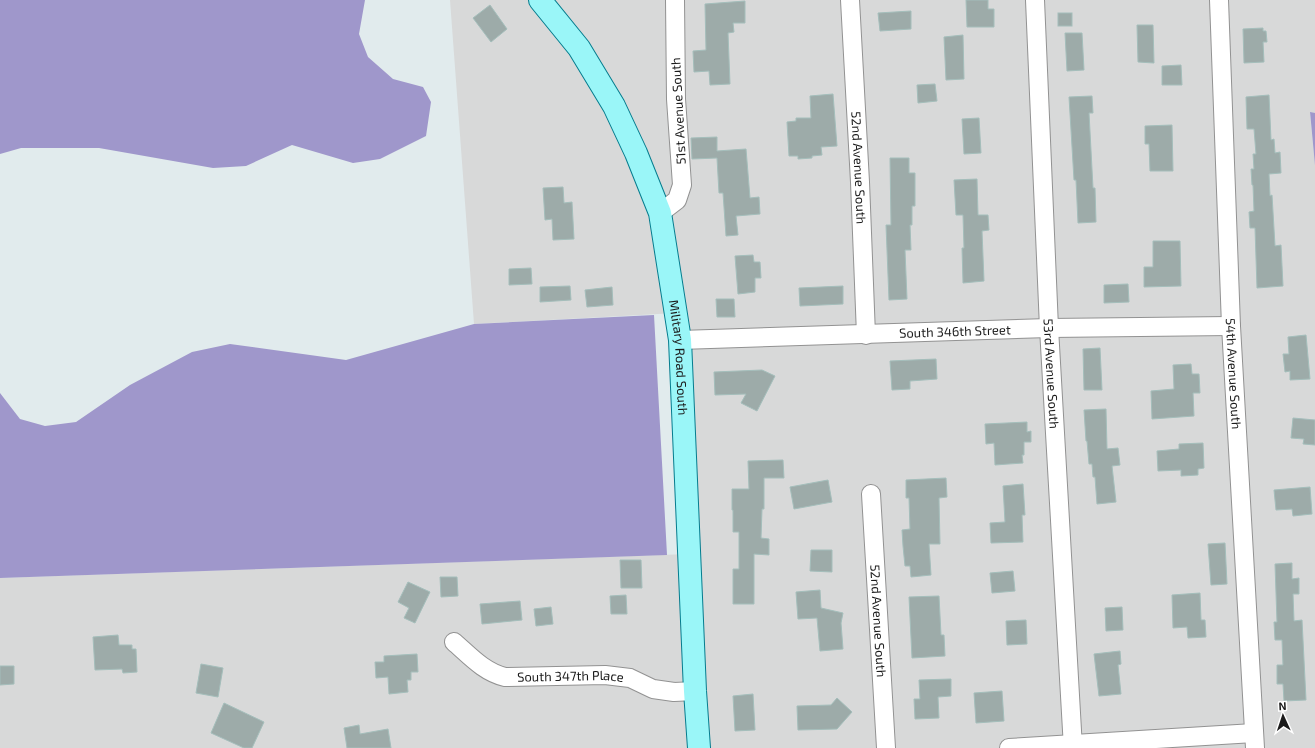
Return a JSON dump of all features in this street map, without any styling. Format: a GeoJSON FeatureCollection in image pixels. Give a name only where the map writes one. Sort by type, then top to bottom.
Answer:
{"type":"FeatureCollection","features":[{"type":"Feature","properties":{"kind":"main road","name":"Military Road South"},"geometry":{"type":"LineString","coordinates":[[540,0],[579,48],[614,106],[636,152],[660,213],[680,340],[695,691],[699,748]]}},
{"type":"Feature","properties":{"kind":"street","name":"51st Avenue South"},"geometry":{"type":"LineString","coordinates":[[660,213],[677,200],[682,185],[676,99],[675,0]]}},
{"type":"Feature","properties":{"kind":"street","name":"52nd Avenue South"},"geometry":{"type":"LineString","coordinates":[[850,0],[860,182],[866,335]]}},
{"type":"Feature","properties":{"kind":"street","name":"53rd Avenue South"},"geometry":{"type":"LineString","coordinates":[[1035,0],[1050,328],[1072,746]]}},
{"type":"Feature","properties":{"kind":"street","name":"54th Avenue South"},"geometry":{"type":"LineString","coordinates":[[1219,0],[1231,326],[1255,741]]}},
{"type":"Feature","properties":{"kind":"street","name":"South 346th Street"},"geometry":{"type":"LineString","coordinates":[[680,340],[1050,328],[1231,326]]}},
{"type":"Feature","properties":{"kind":"street","name":"52nd Avenue South"},"geometry":{"type":"LineString","coordinates":[[871,494],[886,748]]}},
{"type":"Feature","properties":{"kind":"street","name":"South 347th Place"},"geometry":{"type":"LineString","coordinates":[[454,642],[482,666],[493,673],[505,677],[605,675],[630,678],[653,689],[674,692],[695,691]]}},
{"type":"Feature","properties":{"kind":"street"},"geometry":{"type":"LineString","coordinates":[[1009,748],[1255,741]]}},
{"type":"Feature","properties":{"kind":"shaded area"},"geometry":{"type":"Polygon","coordinates":[[[0,0],[365,0],[359,34],[368,57],[393,79],[423,87],[431,102],[426,136],[380,159],[353,163],[292,145],[246,166],[213,168],[99,148],[21,148],[0,154],[0,0]]]}},
{"type":"Feature","properties":{"kind":"shaded area"},"geometry":{"type":"Polygon","coordinates":[[[450,0],[1315,0],[1315,113],[1310,113],[1315,165],[1315,748],[0,748],[0,578],[689,554],[676,313],[474,324],[450,0]]]}},
{"type":"Feature","properties":{"kind":"shaded area"},"geometry":{"type":"Polygon","coordinates":[[[1310,112],[1315,113],[1315,165],[1310,112]]]}},
{"type":"Feature","properties":{"kind":"shaded area"},"geometry":{"type":"Polygon","coordinates":[[[654,315],[667,555],[0,578],[0,393],[20,419],[45,426],[76,422],[130,385],[192,352],[230,344],[346,360],[474,324],[654,315]]]}},
{"type":"Feature","properties":{"kind":"building"},"geometry":{"type":"Polygon","coordinates":[[[966,0],[988,0],[988,9],[994,9],[994,27],[967,27],[966,0]]]}},
{"type":"Feature","properties":{"kind":"building"},"geometry":{"type":"Polygon","coordinates":[[[745,1],[745,23],[733,23],[734,32],[728,33],[730,84],[710,85],[709,71],[694,72],[693,51],[706,50],[705,4],[745,1]]]}},
{"type":"Feature","properties":{"kind":"building"},"geometry":{"type":"Polygon","coordinates":[[[490,5],[507,29],[491,42],[473,18],[490,5]]]}},
{"type":"Feature","properties":{"kind":"building"},"geometry":{"type":"Polygon","coordinates":[[[911,11],[911,29],[880,31],[878,13],[911,11]]]}},
{"type":"Feature","properties":{"kind":"building"},"geometry":{"type":"Polygon","coordinates":[[[1058,13],[1072,13],[1072,26],[1058,26],[1058,13]]]}},
{"type":"Feature","properties":{"kind":"building"},"geometry":{"type":"Polygon","coordinates":[[[1137,25],[1153,25],[1154,63],[1138,62],[1137,25]]]}},
{"type":"Feature","properties":{"kind":"building"},"geometry":{"type":"Polygon","coordinates":[[[1263,28],[1263,31],[1266,31],[1267,42],[1263,42],[1264,62],[1244,63],[1243,29],[1263,28]]]}},
{"type":"Feature","properties":{"kind":"building"},"geometry":{"type":"Polygon","coordinates":[[[1065,33],[1082,33],[1084,70],[1067,71],[1065,33]]]}},
{"type":"Feature","properties":{"kind":"building"},"geometry":{"type":"Polygon","coordinates":[[[963,35],[964,79],[946,80],[944,37],[963,35]]]}},
{"type":"Feature","properties":{"kind":"building"},"geometry":{"type":"Polygon","coordinates":[[[1181,65],[1182,85],[1162,85],[1162,66],[1181,65]]]}},
{"type":"Feature","properties":{"kind":"building"},"geometry":{"type":"Polygon","coordinates":[[[935,84],[937,101],[918,103],[917,85],[935,84]]]}},
{"type":"Feature","properties":{"kind":"building"},"geometry":{"type":"Polygon","coordinates":[[[833,94],[837,146],[821,147],[822,155],[812,156],[812,158],[798,159],[798,156],[789,156],[787,122],[796,121],[796,118],[811,118],[810,96],[833,94]]]}},
{"type":"Feature","properties":{"kind":"building"},"geometry":{"type":"Polygon","coordinates":[[[1269,95],[1271,140],[1274,139],[1275,153],[1280,152],[1281,173],[1269,174],[1270,196],[1272,195],[1275,246],[1281,245],[1283,286],[1257,288],[1255,228],[1250,228],[1249,212],[1254,211],[1251,169],[1254,169],[1253,154],[1256,154],[1254,129],[1247,129],[1246,97],[1269,95]]]}},
{"type":"Feature","properties":{"kind":"building"},"geometry":{"type":"Polygon","coordinates":[[[1092,96],[1093,113],[1089,113],[1096,222],[1078,223],[1069,97],[1092,96]]]}},
{"type":"Feature","properties":{"kind":"building"},"geometry":{"type":"Polygon","coordinates":[[[979,118],[981,153],[964,154],[962,119],[979,118]]]}},
{"type":"Feature","properties":{"kind":"building"},"geometry":{"type":"Polygon","coordinates":[[[1172,125],[1173,171],[1150,171],[1149,144],[1145,144],[1145,126],[1172,125]]]}},
{"type":"Feature","properties":{"kind":"building"},"geometry":{"type":"Polygon","coordinates":[[[717,137],[717,151],[746,149],[750,198],[759,197],[760,214],[736,216],[738,235],[726,236],[723,193],[719,193],[717,158],[692,159],[691,138],[717,137]]]}},
{"type":"Feature","properties":{"kind":"building"},"geometry":{"type":"Polygon","coordinates":[[[890,158],[909,158],[909,173],[915,173],[915,206],[912,206],[912,225],[910,225],[911,250],[905,250],[907,299],[889,300],[886,225],[891,225],[890,158]]]}},
{"type":"Feature","properties":{"kind":"building"},"geometry":{"type":"Polygon","coordinates":[[[977,179],[978,215],[988,215],[989,230],[982,231],[984,281],[963,283],[963,215],[956,215],[954,180],[977,179]]]}},
{"type":"Feature","properties":{"kind":"building"},"geometry":{"type":"Polygon","coordinates":[[[563,187],[564,203],[572,202],[574,239],[553,240],[552,219],[545,220],[543,188],[563,187]]]}},
{"type":"Feature","properties":{"kind":"building"},"geometry":{"type":"Polygon","coordinates":[[[1153,241],[1180,241],[1181,286],[1144,287],[1144,267],[1153,267],[1153,241]]]}},
{"type":"Feature","properties":{"kind":"building"},"geometry":{"type":"Polygon","coordinates":[[[753,255],[754,262],[760,262],[761,278],[755,278],[755,292],[738,294],[735,256],[753,255]]]}},
{"type":"Feature","properties":{"kind":"building"},"geometry":{"type":"Polygon","coordinates":[[[531,268],[532,284],[509,285],[509,269],[531,268]]]}},
{"type":"Feature","properties":{"kind":"building"},"geometry":{"type":"Polygon","coordinates":[[[1128,284],[1129,302],[1104,303],[1104,285],[1128,284]]]}},
{"type":"Feature","properties":{"kind":"building"},"geometry":{"type":"Polygon","coordinates":[[[570,286],[571,300],[540,302],[540,287],[570,286]]]}},
{"type":"Feature","properties":{"kind":"building"},"geometry":{"type":"Polygon","coordinates":[[[843,286],[843,304],[800,306],[799,288],[843,286]]]}},
{"type":"Feature","properties":{"kind":"building"},"geometry":{"type":"Polygon","coordinates":[[[612,287],[613,305],[587,307],[585,290],[612,287]]]}},
{"type":"Feature","properties":{"kind":"building"},"geometry":{"type":"Polygon","coordinates":[[[716,299],[734,299],[735,317],[717,317],[716,299]]]}},
{"type":"Feature","properties":{"kind":"building"},"geometry":{"type":"Polygon","coordinates":[[[1306,335],[1310,379],[1290,380],[1290,371],[1285,372],[1283,354],[1289,354],[1288,337],[1306,335]]]}},
{"type":"Feature","properties":{"kind":"building"},"geometry":{"type":"Polygon","coordinates":[[[1100,348],[1102,390],[1084,390],[1083,349],[1100,348]]]}},
{"type":"Feature","properties":{"kind":"building"},"geometry":{"type":"Polygon","coordinates":[[[936,359],[937,379],[910,381],[910,389],[892,390],[890,361],[936,359]]]}},
{"type":"Feature","properties":{"kind":"building"},"geometry":{"type":"Polygon","coordinates":[[[1191,364],[1192,374],[1199,374],[1200,393],[1193,393],[1194,416],[1152,419],[1151,391],[1174,389],[1173,365],[1191,364]]]}},
{"type":"Feature","properties":{"kind":"building"},"geometry":{"type":"Polygon","coordinates":[[[762,370],[775,376],[757,411],[741,403],[746,394],[715,395],[714,372],[762,370]]]}},
{"type":"Feature","properties":{"kind":"building"},"geometry":{"type":"Polygon","coordinates":[[[1106,409],[1107,449],[1118,448],[1120,465],[1112,466],[1116,502],[1097,504],[1095,477],[1093,477],[1092,464],[1089,464],[1084,410],[1106,409]]]}},
{"type":"Feature","properties":{"kind":"building"},"geometry":{"type":"Polygon","coordinates":[[[1293,418],[1315,420],[1315,445],[1303,444],[1304,439],[1291,438],[1293,418]]]}},
{"type":"Feature","properties":{"kind":"building"},"geometry":{"type":"Polygon","coordinates":[[[1027,422],[1027,432],[1031,431],[1031,442],[1024,442],[1024,455],[1022,455],[1023,463],[995,465],[994,443],[986,444],[985,424],[1027,422]]]}},
{"type":"Feature","properties":{"kind":"building"},"geometry":{"type":"Polygon","coordinates":[[[1203,443],[1204,468],[1198,469],[1198,475],[1181,476],[1181,470],[1158,471],[1157,451],[1179,449],[1179,444],[1203,443]]]}},
{"type":"Feature","properties":{"kind":"building"},"geometry":{"type":"Polygon","coordinates":[[[783,460],[784,478],[764,478],[764,509],[762,509],[761,538],[769,539],[769,555],[754,554],[754,604],[733,604],[733,569],[739,569],[739,532],[733,532],[732,489],[749,489],[748,461],[783,460]]]}},
{"type":"Feature","properties":{"kind":"building"},"geometry":{"type":"Polygon","coordinates":[[[946,478],[947,497],[939,498],[940,544],[929,544],[931,575],[911,577],[910,566],[905,566],[902,530],[910,529],[909,498],[906,498],[906,480],[946,478]]]}},
{"type":"Feature","properties":{"kind":"building"},"geometry":{"type":"Polygon","coordinates":[[[828,480],[832,502],[794,509],[790,487],[828,480]]]}},
{"type":"Feature","properties":{"kind":"building"},"geometry":{"type":"Polygon","coordinates":[[[1023,484],[1025,515],[1022,515],[1023,542],[991,543],[990,523],[1005,522],[1003,486],[1023,484]]]}},
{"type":"Feature","properties":{"kind":"building"},"geometry":{"type":"Polygon","coordinates":[[[1310,487],[1312,514],[1293,516],[1292,509],[1276,510],[1274,490],[1310,487]]]}},
{"type":"Feature","properties":{"kind":"building"},"geometry":{"type":"Polygon","coordinates":[[[1225,543],[1227,584],[1211,585],[1208,544],[1225,543]]]}},
{"type":"Feature","properties":{"kind":"building"},"geometry":{"type":"Polygon","coordinates":[[[811,550],[832,550],[832,572],[810,571],[811,550]]]}},
{"type":"Feature","properties":{"kind":"building"},"geometry":{"type":"Polygon","coordinates":[[[620,560],[641,560],[642,588],[621,588],[620,560]]]}},
{"type":"Feature","properties":{"kind":"building"},"geometry":{"type":"Polygon","coordinates":[[[1292,563],[1292,579],[1299,578],[1299,594],[1293,594],[1294,621],[1302,620],[1306,700],[1284,701],[1283,684],[1277,684],[1277,665],[1283,665],[1282,640],[1275,640],[1274,622],[1277,622],[1275,564],[1292,563]]]}},
{"type":"Feature","properties":{"kind":"building"},"geometry":{"type":"Polygon","coordinates":[[[1013,571],[1015,591],[992,593],[990,573],[1013,571]]]}},
{"type":"Feature","properties":{"kind":"building"},"geometry":{"type":"Polygon","coordinates":[[[440,577],[457,577],[458,596],[441,597],[440,577]]]}},
{"type":"Feature","properties":{"kind":"building"},"geometry":{"type":"Polygon","coordinates":[[[408,582],[430,592],[415,623],[404,618],[409,608],[398,602],[408,582]]]}},
{"type":"Feature","properties":{"kind":"building"},"geometry":{"type":"Polygon","coordinates":[[[820,590],[821,608],[843,613],[841,623],[843,649],[820,651],[817,618],[798,619],[796,592],[820,590]]]}},
{"type":"Feature","properties":{"kind":"building"},"geometry":{"type":"Polygon","coordinates":[[[1200,593],[1201,620],[1205,620],[1206,637],[1188,638],[1187,627],[1173,628],[1172,595],[1200,593]]]}},
{"type":"Feature","properties":{"kind":"building"},"geometry":{"type":"Polygon","coordinates":[[[626,595],[627,614],[611,614],[610,596],[626,595]]]}},
{"type":"Feature","properties":{"kind":"building"},"geometry":{"type":"Polygon","coordinates":[[[939,596],[941,635],[944,635],[945,656],[912,658],[909,597],[939,596]]]}},
{"type":"Feature","properties":{"kind":"building"},"geometry":{"type":"Polygon","coordinates":[[[520,601],[522,620],[482,624],[480,604],[520,601]]]}},
{"type":"Feature","properties":{"kind":"building"},"geometry":{"type":"Polygon","coordinates":[[[551,607],[553,624],[536,626],[534,609],[551,607]]]}},
{"type":"Feature","properties":{"kind":"building"},"geometry":{"type":"Polygon","coordinates":[[[1122,607],[1123,630],[1106,631],[1105,608],[1122,607]]]}},
{"type":"Feature","properties":{"kind":"building"},"geometry":{"type":"Polygon","coordinates":[[[1026,620],[1027,644],[1007,645],[1006,621],[1026,620]]]}},
{"type":"Feature","properties":{"kind":"building"},"geometry":{"type":"Polygon","coordinates":[[[118,635],[119,645],[132,645],[132,649],[136,649],[137,672],[123,673],[122,669],[95,670],[93,637],[118,635]]]}},
{"type":"Feature","properties":{"kind":"building"},"geometry":{"type":"Polygon","coordinates":[[[1120,651],[1121,664],[1118,665],[1121,694],[1099,696],[1094,654],[1120,651]]]}},
{"type":"Feature","properties":{"kind":"building"},"geometry":{"type":"Polygon","coordinates":[[[417,654],[418,672],[411,672],[411,680],[407,680],[408,692],[389,694],[388,677],[376,678],[375,662],[384,662],[384,656],[417,654]]]}},
{"type":"Feature","properties":{"kind":"building"},"geometry":{"type":"Polygon","coordinates":[[[201,664],[223,668],[218,697],[196,693],[201,664]]]}},
{"type":"Feature","properties":{"kind":"building"},"geometry":{"type":"Polygon","coordinates":[[[0,666],[14,666],[14,684],[0,685],[0,666]]]}},
{"type":"Feature","properties":{"kind":"building"},"geometry":{"type":"Polygon","coordinates":[[[951,679],[951,696],[938,697],[939,718],[915,719],[914,699],[920,699],[919,680],[951,679]]]}},
{"type":"Feature","properties":{"kind":"building"},"geometry":{"type":"Polygon","coordinates":[[[1002,691],[1004,721],[976,723],[974,693],[1002,691]]]}},
{"type":"Feature","properties":{"kind":"building"},"geometry":{"type":"Polygon","coordinates":[[[753,694],[755,730],[735,731],[733,696],[753,694]]]}},
{"type":"Feature","properties":{"kind":"building"},"geometry":{"type":"Polygon","coordinates":[[[837,698],[852,712],[837,729],[798,730],[797,706],[831,705],[837,698]]]}},
{"type":"Feature","properties":{"kind":"building"},"geometry":{"type":"Polygon","coordinates":[[[224,703],[264,722],[252,748],[244,748],[211,733],[224,703]]]}},
{"type":"Feature","properties":{"kind":"building"},"geometry":{"type":"Polygon","coordinates":[[[359,725],[360,734],[388,729],[391,748],[347,748],[344,728],[359,725]]]}}]}
